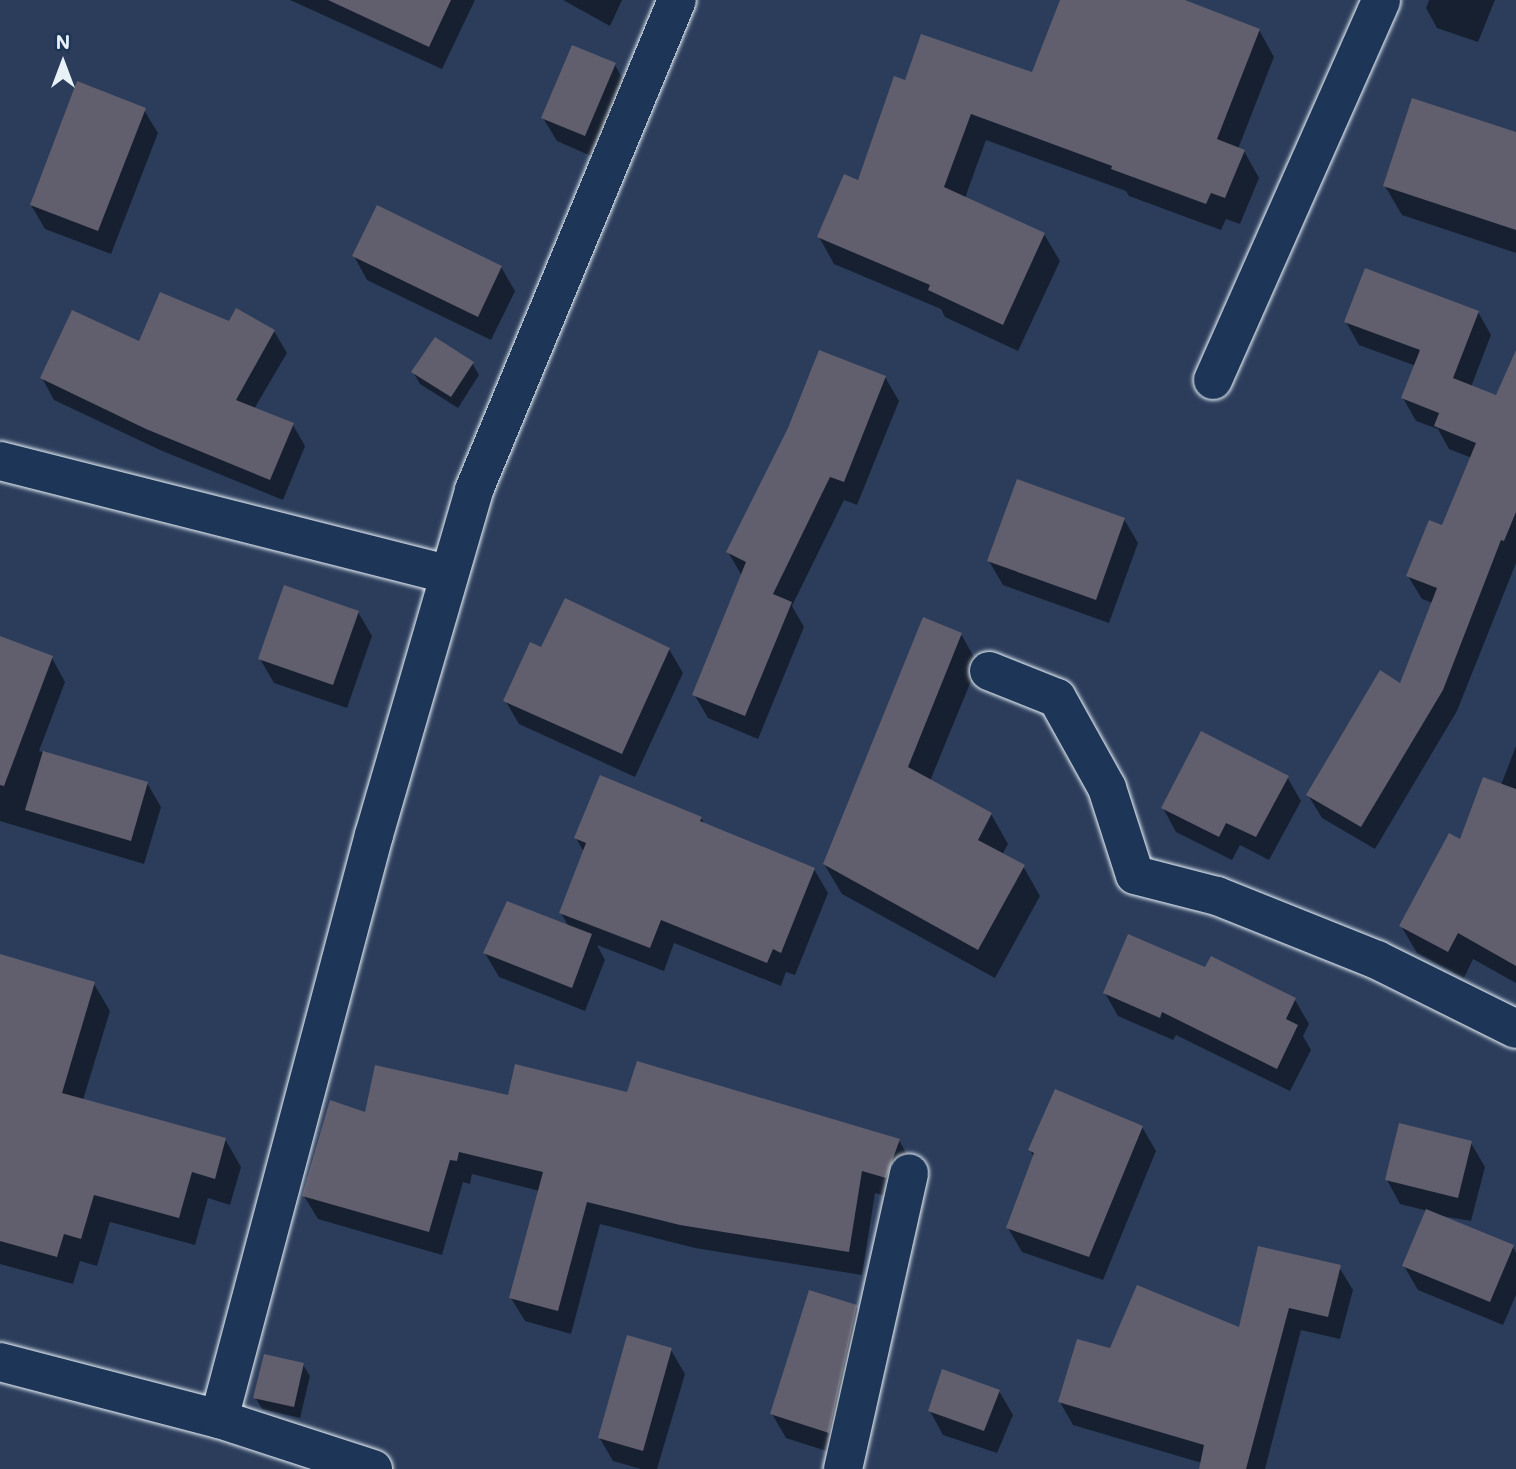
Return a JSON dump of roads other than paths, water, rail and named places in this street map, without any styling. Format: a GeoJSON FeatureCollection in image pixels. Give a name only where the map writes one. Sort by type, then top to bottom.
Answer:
{"type":"FeatureCollection","features":[{"type":"Feature","properties":{"kind":"street"},"geometry":{"type":"LineString","coordinates":[[219,1419],[374,835],[474,490],[677,0]]}},
{"type":"Feature","properties":{"kind":"street"},"geometry":{"type":"LineString","coordinates":[[1213,380],[1381,0]]}},
{"type":"Feature","properties":{"kind":"street"},"geometry":{"type":"LineString","coordinates":[[0,461],[449,575]]}},
{"type":"Feature","properties":{"kind":"street"},"geometry":{"type":"LineString","coordinates":[[989,671],[1057,698],[1107,788],[1135,875],[1217,896],[1377,960],[1516,1029]]}},
{"type":"Feature","properties":{"kind":"street"},"geometry":{"type":"LineString","coordinates":[[843,1469],[909,1173]]}},
{"type":"Feature","properties":{"kind":"street"},"geometry":{"type":"LineString","coordinates":[[0,1362],[219,1419],[373,1469]]}}]}
